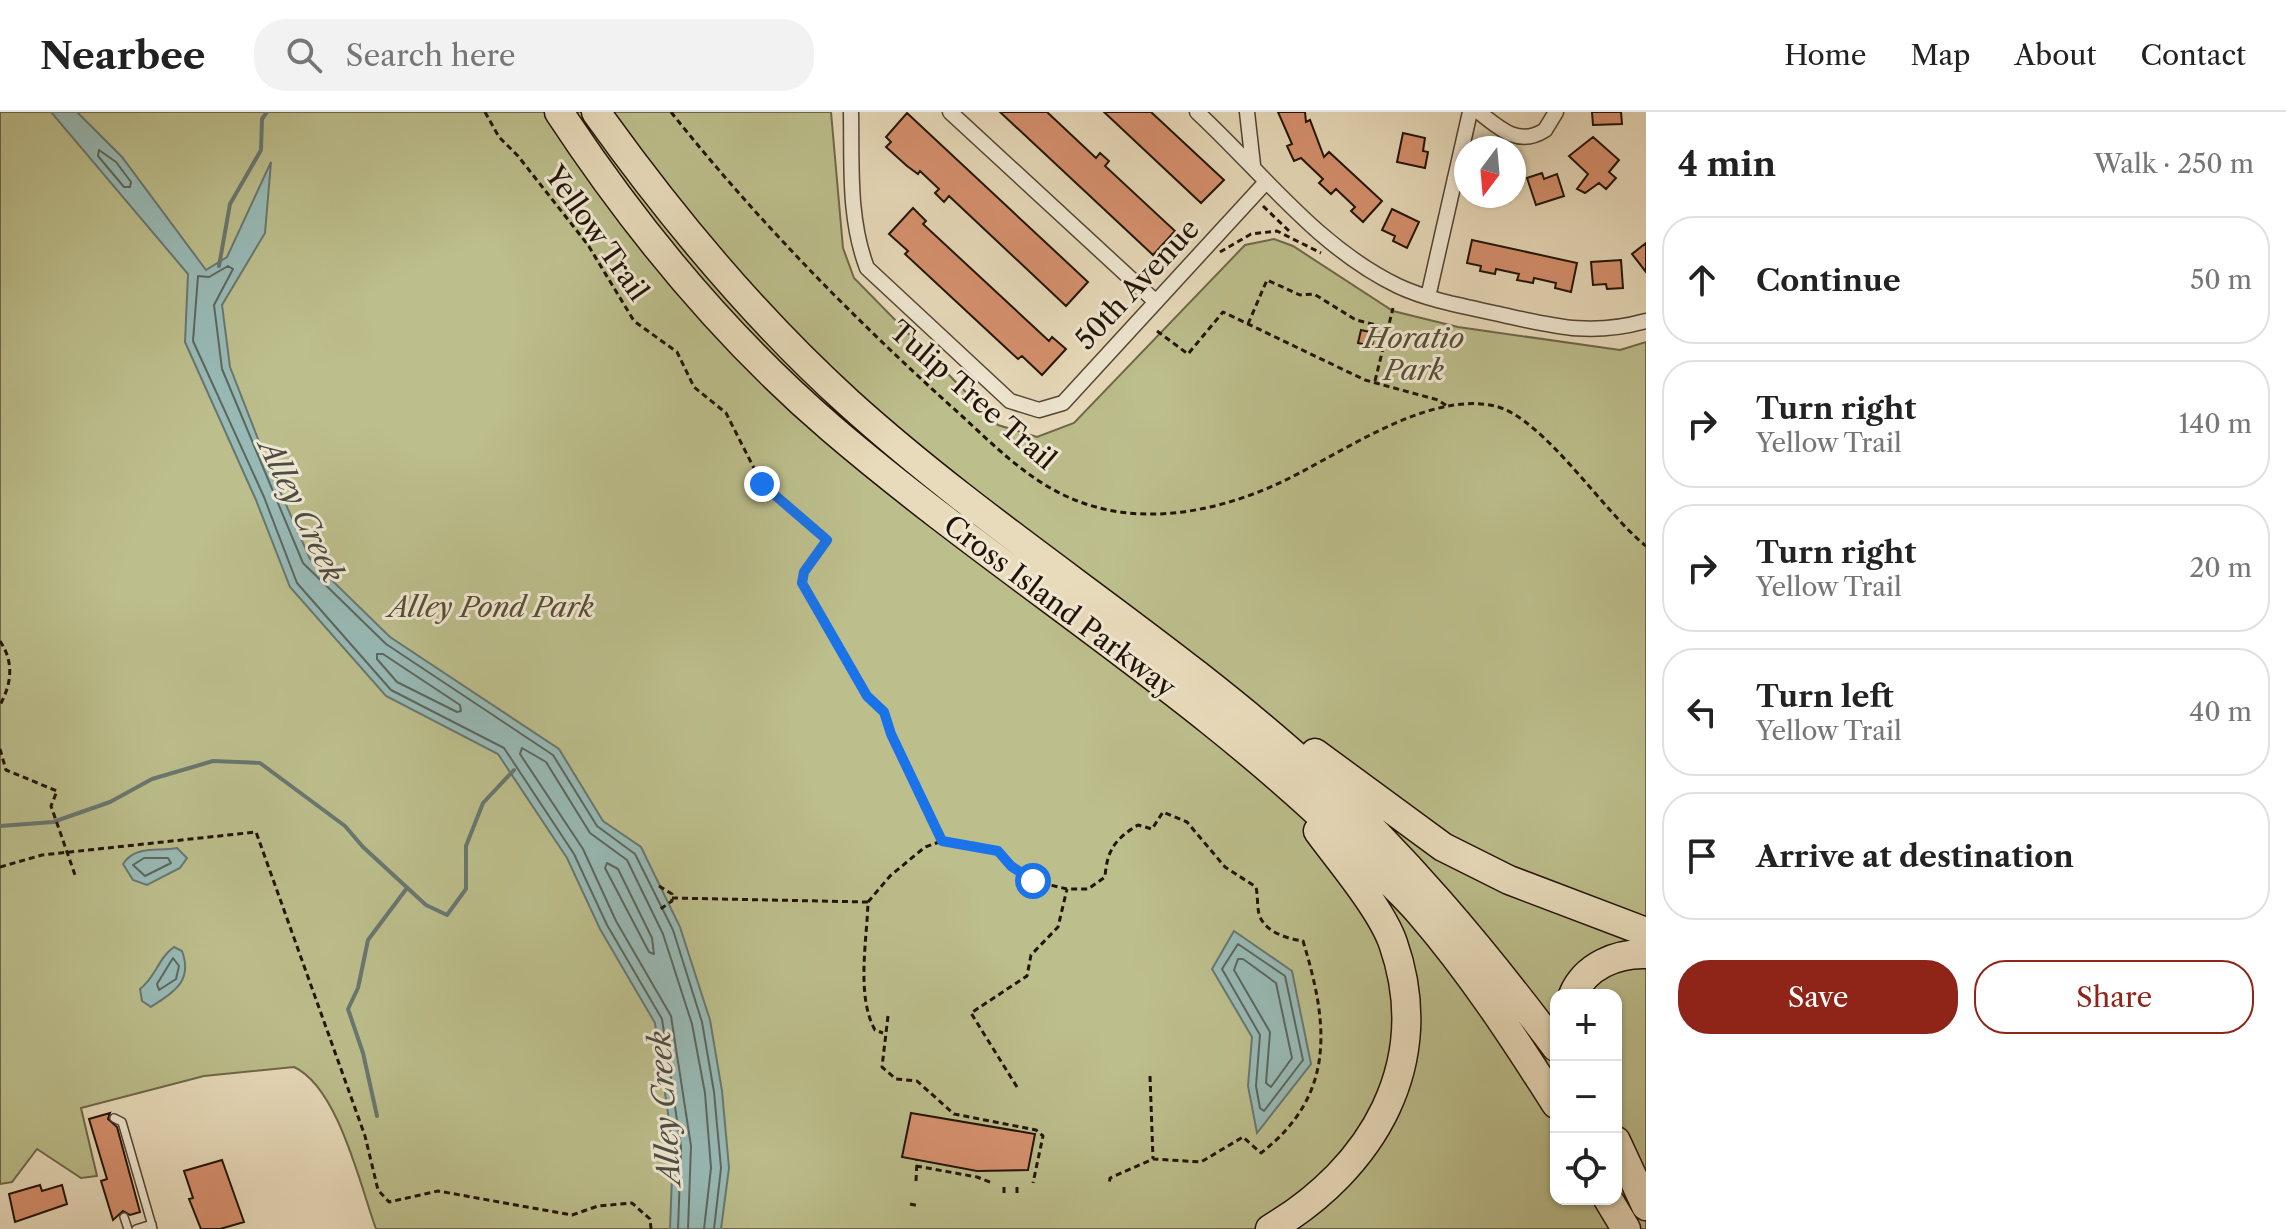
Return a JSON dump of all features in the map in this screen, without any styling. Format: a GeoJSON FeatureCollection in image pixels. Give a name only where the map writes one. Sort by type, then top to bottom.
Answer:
{"type":"FeatureCollection","features":[{"type":"Feature","properties":{"kind":"highway","name":"Cross Island Parkway"},"geometry":{"type":"LineString","coordinates":[[559,112],[619,199],[685,281],[755,357],[830,427],[907,491],[1238,742],[1326,820],[1419,912],[1498,1014],[1550,1095]]}},
{"type":"Feature","properties":{"kind":"highway","name":"Cross Island Parkway"},"geometry":{"type":"LineString","coordinates":[[596,112],[711,262],[848,402],[929,470],[1158,645],[1309,768],[1427,884],[1508,980],[1550,1039]]}},
{"type":"Feature","properties":{"kind":"highway"},"geometry":{"type":"LineString","coordinates":[[1158,645],[1265,714],[1443,847],[1509,880],[1646,932]]}},
{"type":"Feature","properties":{"kind":"highway"},"geometry":{"type":"LineString","coordinates":[[1238,742],[1318,831],[1357,885],[1392,939],[1405,988],[1407,1030],[1402,1063],[1381,1120],[1337,1180],[1302,1210],[1270,1229]]}},
{"type":"Feature","properties":{"kind":"highway"},"geometry":{"type":"LineString","coordinates":[[1576,989],[1594,968],[1616,957],[1646,954]]}},
{"type":"Feature","properties":{"kind":"highway"},"geometry":{"type":"LineString","coordinates":[[1622,1154],[1646,1206]]}},
{"type":"Feature","properties":{"kind":"highway"},"geometry":{"type":"LineString","coordinates":[[1612,1205],[1626,1229]]}},
{"type":"Feature","properties":{"kind":"street","name":"50th Avenue"},"geometry":{"type":"LineString","coordinates":[[851,112],[853,204],[857,239],[867,268],[1010,401],[1039,410],[1063,403],[1266,182]]}},
{"type":"Feature","properties":{"kind":"street"},"geometry":{"type":"LineString","coordinates":[[950,112],[1156,302]]}},
{"type":"Feature","properties":{"kind":"street"},"geometry":{"type":"LineString","coordinates":[[1247,112],[1253,165]]}},
{"type":"Feature","properties":{"kind":"street"},"geometry":{"type":"LineString","coordinates":[[1428,297],[1470,112]]}},
{"type":"Feature","properties":{"kind":"street"},"geometry":{"type":"LineString","coordinates":[[1479,112],[1506,133],[1520,138],[1545,130],[1556,112]]}},
{"type":"Feature","properties":{"kind":"street"},"geometry":{"type":"LineString","coordinates":[[1202,113],[1266,182],[1351,260],[1428,297],[1587,331],[1613,330],[1646,321]]}},
{"type":"Feature","properties":{"kind":"lane"},"geometry":{"type":"LineString","coordinates":[[114,1118],[122,1122],[153,1227],[136,1229]]}},
{"type":"Feature","properties":{"kind":"lane"},"geometry":{"type":"LineString","coordinates":[[124,1217],[128,1229]]}},
{"type":"Feature","properties":{"kind":"path","name":"Yellow Trail"},"geometry":{"type":"LineString","coordinates":[[485,112],[499,137],[518,156],[588,245],[634,321],[677,352],[694,387],[726,413],[762,484],[827,540],[804,572],[802,583],[867,696],[884,712],[891,734],[942,841]]}},
{"type":"Feature","properties":{"kind":"path","name":"Tulip Tree Trail"},"geometry":{"type":"LineString","coordinates":[[671,112],[718,171],[867,330],[1019,468],[1070,498],[1106,509],[1155,517],[1235,500],[1289,479],[1364,439],[1449,407],[1477,403],[1515,415],[1554,450],[1646,546]]}},
{"type":"Feature","properties":{"kind":"path"},"geometry":{"type":"LineString","coordinates":[[1260,203],[1289,231]]}},
{"type":"Feature","properties":{"kind":"path"},"geometry":{"type":"LineString","coordinates":[[1200,255],[1223,252],[1251,234],[1277,231],[1309,245],[1318,253],[1351,260]]}},
{"type":"Feature","properties":{"kind":"path"},"geometry":{"type":"LineString","coordinates":[[1248,324],[1267,280],[1300,295],[1314,294],[1356,320],[1388,328]]}},
{"type":"Feature","properties":{"kind":"path"},"geometry":{"type":"LineString","coordinates":[[1375,381],[1393,308]]}},
{"type":"Feature","properties":{"kind":"path"},"geometry":{"type":"LineString","coordinates":[[1157,331],[1188,354],[1223,312],[1365,380],[1438,400],[1449,407]]}},
{"type":"Feature","properties":{"kind":"path"},"geometry":{"type":"LineString","coordinates":[[0,641],[9,655],[10,671],[10,686],[0,705]]}},
{"type":"Feature","properties":{"kind":"path"},"geometry":{"type":"LineString","coordinates":[[0,749],[6,770],[57,791],[51,806],[75,875]]}},
{"type":"Feature","properties":{"kind":"path"},"geometry":{"type":"LineString","coordinates":[[883,1033],[875,1030],[869,1020],[866,991],[868,902],[890,876],[925,847],[942,841],[998,851],[1011,866],[1033,881],[1067,889],[1088,889],[1105,877],[1106,853],[1119,837],[1138,825],[1152,829],[1163,812],[1187,822],[1225,867],[1256,887],[1259,914],[1266,926],[1288,939],[1303,941],[1320,994],[1323,1039],[1319,1067],[1298,1116],[1280,1139],[1261,1153],[1243,1137],[1201,1162],[1153,1159],[1110,1178],[1109,1185]]}},
{"type":"Feature","properties":{"kind":"path"},"geometry":{"type":"LineString","coordinates":[[0,867],[42,855],[256,832],[365,1136],[378,1190],[389,1202],[438,1191],[572,1215],[598,1206],[632,1203],[650,1219],[651,1229]]}},
{"type":"Feature","properties":{"kind":"path"},"geometry":{"type":"LineString","coordinates":[[659,886],[672,898],[868,902]]}},
{"type":"Feature","properties":{"kind":"path"},"geometry":{"type":"LineString","coordinates":[[1017,1087],[971,1013],[1027,976],[1031,955],[1058,927],[1067,889]]}},
{"type":"Feature","properties":{"kind":"path"},"geometry":{"type":"LineString","coordinates":[[659,910],[672,898]]}},
{"type":"Feature","properties":{"kind":"path"},"geometry":{"type":"LineString","coordinates":[[888,1016],[883,1033],[882,1067],[896,1079],[917,1081],[934,1092],[954,1114],[1036,1130],[1043,1136],[1033,1183]]}},
{"type":"Feature","properties":{"kind":"path"},"geometry":{"type":"LineString","coordinates":[[1150,1076],[1153,1159]]}},
{"type":"Feature","properties":{"kind":"path"},"geometry":{"type":"LineString","coordinates":[[916,1181],[917,1160]]}},
{"type":"Feature","properties":{"kind":"path"},"geometry":{"type":"LineString","coordinates":[[916,1166],[977,1177],[992,1183]]}},
{"type":"Feature","properties":{"kind":"path"},"geometry":{"type":"LineString","coordinates":[[1004,1187],[1004,1195]]}},
{"type":"Feature","properties":{"kind":"path"},"geometry":{"type":"LineString","coordinates":[[1017,1187],[1017,1195]]}},
{"type":"Feature","properties":{"kind":"path"},"geometry":{"type":"LineString","coordinates":[[910,1204],[919,1206]]}},
{"type":"Feature","properties":{"kind":"green space","name":"Alley Pond Park"},"geometry":{"type":"Polygon","coordinates":[[[0,112],[831,112],[843,248],[854,278],[998,425],[1037,437],[1074,423],[1245,245],[1274,239],[1293,246],[1393,311],[1458,327],[1620,350],[1646,342],[1646,1229],[376,1229],[335,1115],[310,1078],[294,1067],[204,1076],[81,1108],[97,1176],[81,1178],[37,1149],[12,1182],[0,1184],[0,112]]]}},
{"type":"Feature","properties":{"kind":"water"},"geometry":{"type":"Polygon","coordinates":[[[51,112],[77,112],[122,157],[206,270],[227,257],[271,162],[265,233],[222,305],[230,367],[265,457],[310,559],[390,637],[559,749],[603,821],[641,847],[680,927],[710,1020],[722,1091],[729,1168],[721,1229],[670,1229],[673,1148],[655,1023],[600,929],[567,858],[498,754],[386,696],[290,587],[256,500],[185,342],[188,274],[51,112]]]}},
{"type":"Feature","properties":{"kind":"water"},"geometry":{"type":"Polygon","coordinates":[[[177,848],[187,858],[180,868],[147,885],[133,880],[123,864],[140,852],[177,848]]]}},
{"type":"Feature","properties":{"kind":"water"},"geometry":{"type":"Polygon","coordinates":[[[1234,931],[1292,971],[1311,1064],[1257,1133],[1248,1086],[1252,1037],[1212,969],[1234,931]]]}},
{"type":"Feature","properties":{"kind":"water"},"geometry":{"type":"Polygon","coordinates":[[[174,947],[182,951],[185,961],[183,978],[174,990],[151,1007],[142,1001],[140,989],[174,947]]]}},
{"type":"Feature","properties":{"kind":"building"},"geometry":{"type":"Polygon","coordinates":[[[1000,112],[1047,112],[1096,158],[1100,153],[1109,161],[1105,166],[1175,231],[1153,255],[1000,112]]]}},
{"type":"Feature","properties":{"kind":"building"},"geometry":{"type":"Polygon","coordinates":[[[1104,112],[1151,112],[1224,180],[1201,203],[1104,112]]]}},
{"type":"Feature","properties":{"kind":"building"},"geometry":{"type":"Polygon","coordinates":[[[1278,112],[1305,112],[1306,122],[1310,120],[1324,157],[1329,152],[1382,201],[1363,222],[1351,211],[1355,207],[1336,189],[1331,194],[1319,183],[1323,179],[1301,158],[1294,161],[1287,146],[1292,144],[1278,112]]]}},
{"type":"Feature","properties":{"kind":"building"},"geometry":{"type":"Polygon","coordinates":[[[1592,112],[1621,112],[1622,124],[1593,125],[1592,112]]]}},
{"type":"Feature","properties":{"kind":"building"},"geometry":{"type":"Polygon","coordinates":[[[907,113],[1088,282],[1066,306],[949,196],[944,202],[935,193],[939,189],[886,147],[891,142],[886,137],[907,113]]]}},
{"type":"Feature","properties":{"kind":"building"},"geometry":{"type":"Polygon","coordinates":[[[1403,133],[1425,138],[1423,151],[1428,152],[1425,168],[1397,162],[1403,133]]]}},
{"type":"Feature","properties":{"kind":"building"},"geometry":{"type":"Polygon","coordinates":[[[1593,137],[1619,160],[1609,172],[1616,178],[1606,189],[1599,183],[1585,193],[1577,189],[1588,174],[1569,156],[1593,137]]]}},
{"type":"Feature","properties":{"kind":"building"},"geometry":{"type":"Polygon","coordinates":[[[1542,173],[1544,179],[1557,174],[1564,196],[1536,205],[1527,178],[1542,173]]]}},
{"type":"Feature","properties":{"kind":"building"},"geometry":{"type":"Polygon","coordinates":[[[913,208],[926,221],[923,224],[1049,341],[1052,337],[1066,349],[1042,375],[1022,356],[1018,359],[905,254],[908,251],[889,234],[913,208]]]}},
{"type":"Feature","properties":{"kind":"building"},"geometry":{"type":"Polygon","coordinates":[[[1392,209],[1419,222],[1407,248],[1393,241],[1395,236],[1382,230],[1392,209]]]}},
{"type":"Feature","properties":{"kind":"building"},"geometry":{"type":"Polygon","coordinates":[[[1472,240],[1577,263],[1571,292],[1555,288],[1556,283],[1534,278],[1533,283],[1517,280],[1519,274],[1496,269],[1495,274],[1480,271],[1481,266],[1467,263],[1472,240]]]}},
{"type":"Feature","properties":{"kind":"building"},"geometry":{"type":"Polygon","coordinates":[[[1646,243],[1646,272],[1632,254],[1646,243]]]}},
{"type":"Feature","properties":{"kind":"building"},"geometry":{"type":"Polygon","coordinates":[[[1621,260],[1623,288],[1607,289],[1606,284],[1593,285],[1591,262],[1621,260]]]}},
{"type":"Feature","properties":{"kind":"building"},"geometry":{"type":"Polygon","coordinates":[[[1361,330],[1375,333],[1372,346],[1358,343],[1361,330]]]}},
{"type":"Feature","properties":{"kind":"building"},"geometry":{"type":"Polygon","coordinates":[[[110,1113],[108,1119],[117,1127],[140,1212],[130,1215],[123,1211],[113,1220],[101,1181],[107,1179],[89,1119],[110,1113]]]}},
{"type":"Feature","properties":{"kind":"building"},"geometry":{"type":"Polygon","coordinates":[[[911,1113],[1035,1134],[1028,1170],[977,1171],[902,1157],[911,1113]]]}},
{"type":"Feature","properties":{"kind":"building"},"geometry":{"type":"Polygon","coordinates":[[[222,1160],[244,1222],[220,1229],[201,1229],[189,1199],[193,1198],[184,1171],[222,1160]]]}},
{"type":"Feature","properties":{"kind":"building"},"geometry":{"type":"Polygon","coordinates":[[[40,1185],[42,1191],[62,1185],[67,1204],[15,1222],[9,1194],[40,1185]]]}},
{"type":"Feature","properties":{"kind":"waterway"},"geometry":{"type":"LineString","coordinates":[[219,266],[230,204],[261,150],[262,119],[267,112]]}},
{"type":"Feature","properties":{"kind":"waterway"},"geometry":{"type":"LineString","coordinates":[[0,826],[53,822],[110,802],[152,779],[213,761],[260,763],[345,826],[363,847],[426,905],[447,915],[466,889],[466,846],[483,803],[514,770]]}},
{"type":"Feature","properties":{"kind":"waterway"},"geometry":{"type":"LineString","coordinates":[[377,1116],[363,1053],[348,1009],[358,988],[368,940],[407,888]]}},
{"type":"Feature","properties":{"kind":"route"},"geometry":{"type":"LineString","coordinates":[[762,484],[827,540],[804,572],[802,583],[867,696],[884,712],[890,723],[891,734],[942,841],[998,851],[1011,866],[1033,881]]}},
{"type":"Feature","properties":{"kind":"park label","name":"Horatio Park"},"geometry":{"type":"Point","coordinates":[1414,354]}},
{"type":"Feature","properties":{"kind":"water label","name":"Alley Creek"},"geometry":{"type":"Point","coordinates":[301,511]}},
{"type":"Feature","properties":{"kind":"water label","name":"Alley Creek"},"geometry":{"type":"Point","coordinates":[665,1108]}}]}
